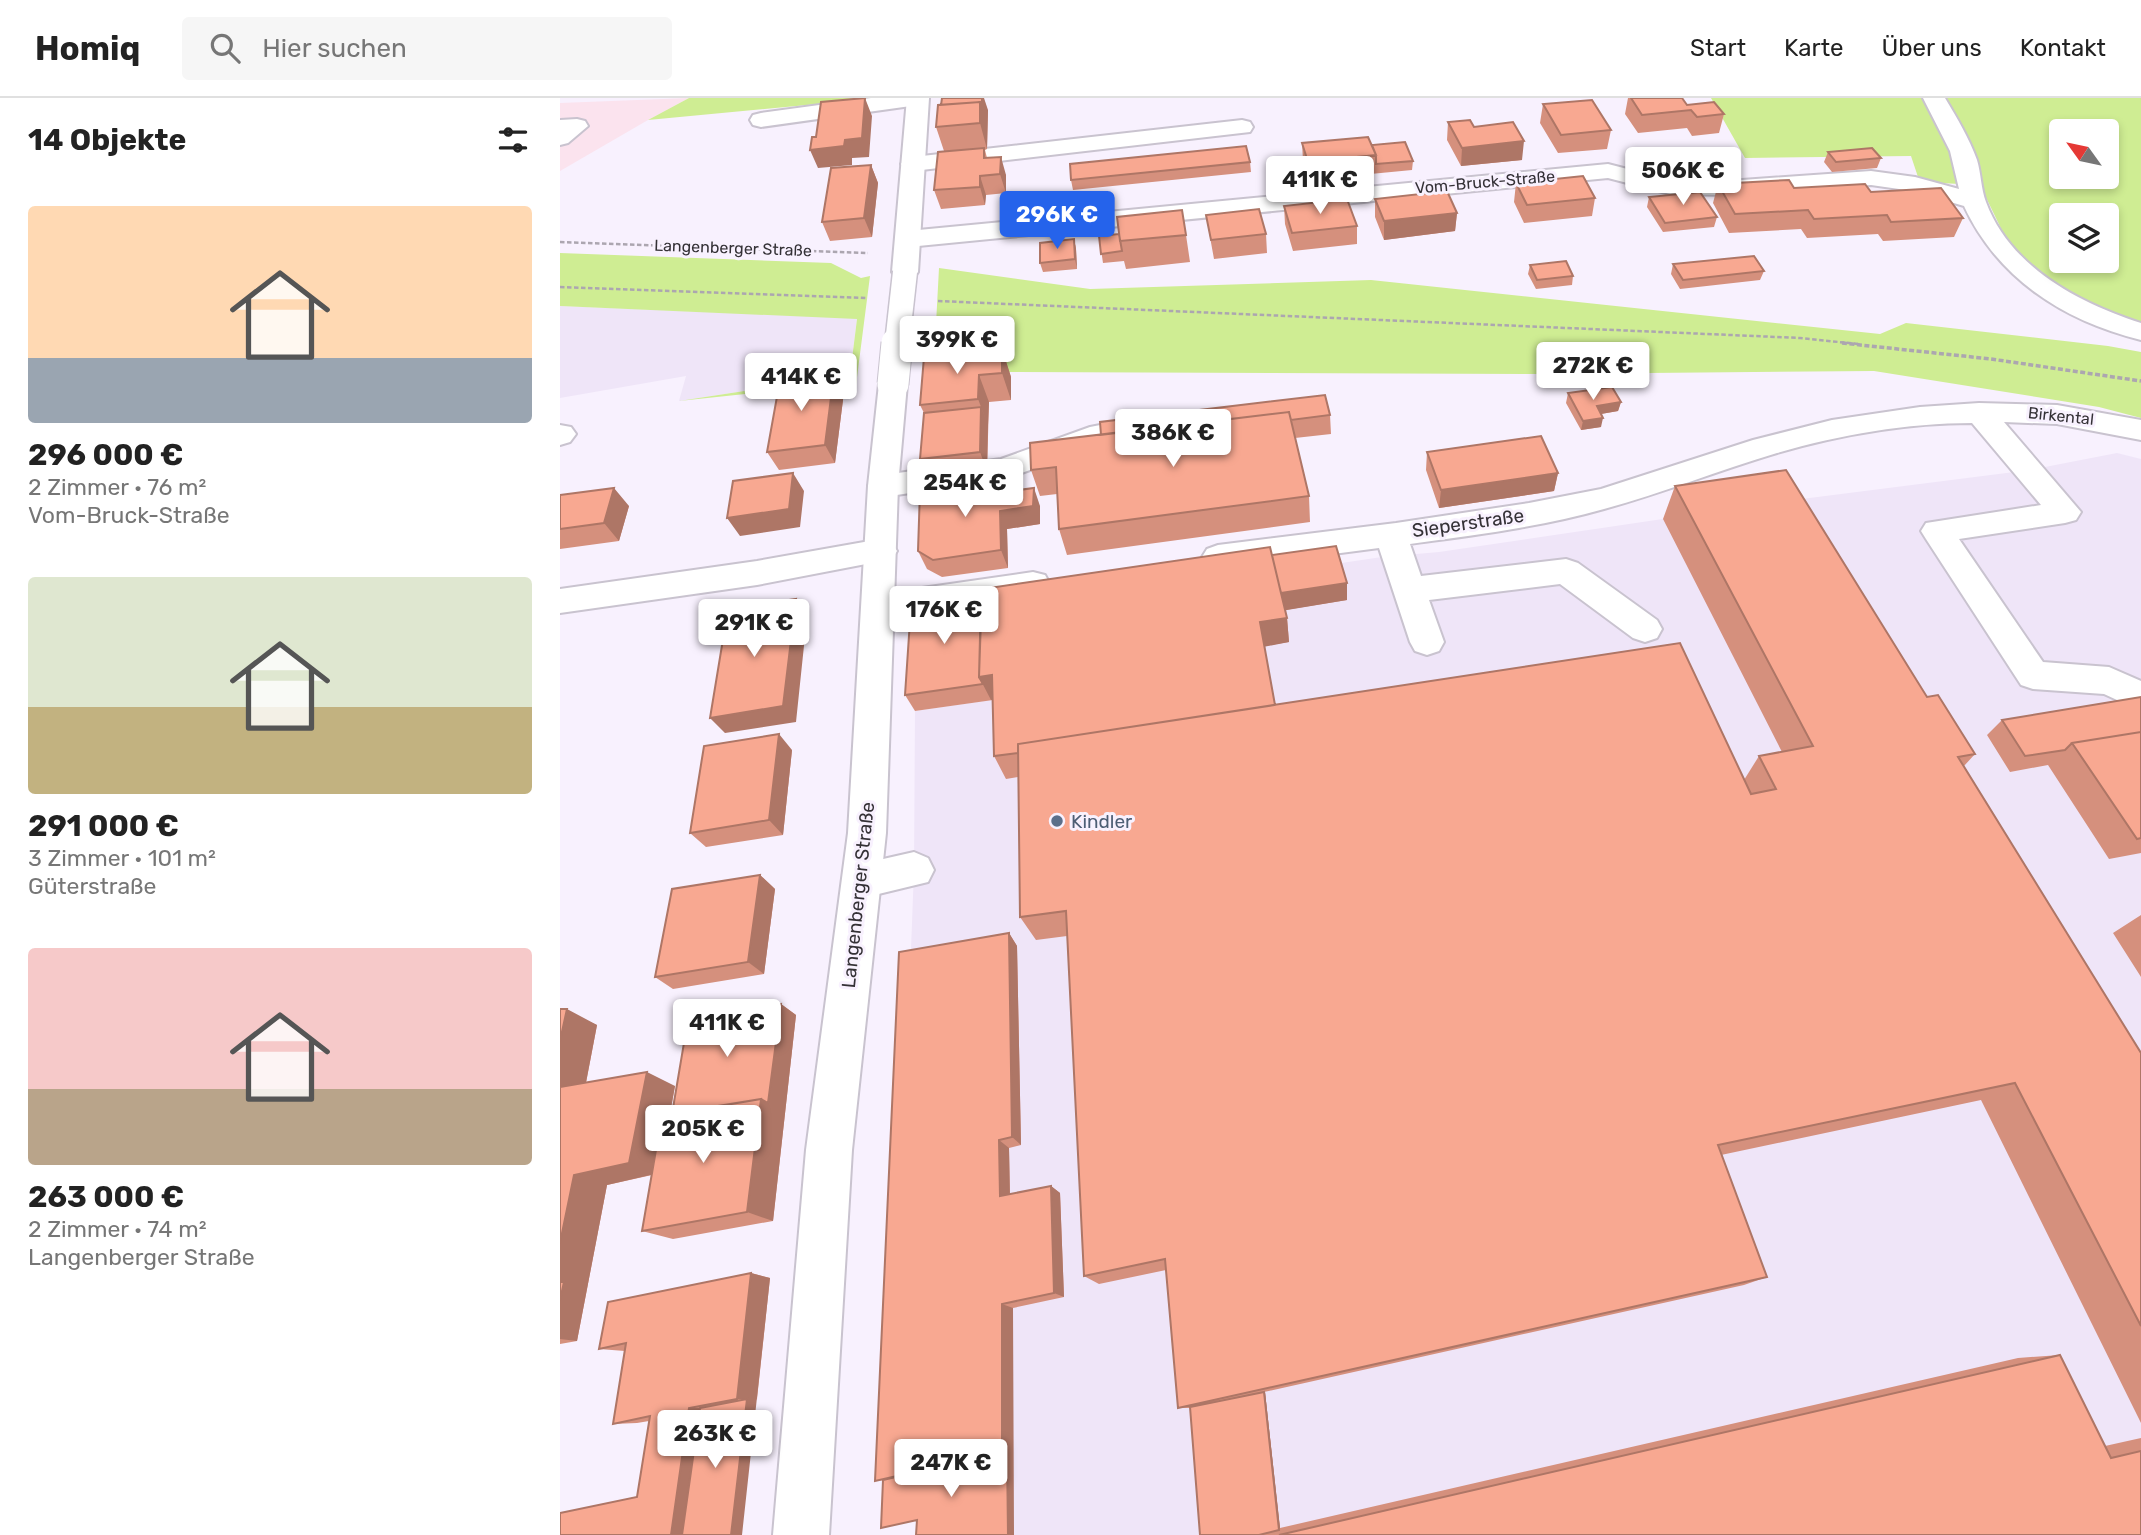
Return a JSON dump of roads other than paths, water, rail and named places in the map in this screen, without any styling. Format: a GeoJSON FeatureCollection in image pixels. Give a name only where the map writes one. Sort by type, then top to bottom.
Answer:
{"type":"FeatureCollection","features":[{"type":"Feature","properties":{"kind":"street"},"geometry":{"type":"LineString","coordinates":[[761,120],[918,98]]}},
{"type":"Feature","properties":{"kind":"street","name":"Langenberger Straße"},"geometry":{"type":"LineString","coordinates":[[801,1535],[829,1150],[867,833],[880,607],[883,486],[907,255],[918,98]]}},
{"type":"Feature","properties":{"kind":"street"},"geometry":{"type":"LineString","coordinates":[[1934,98],[1960,148],[1968,169],[1974,201],[1996,242],[2022,271],[2045,291],[2084,313],[2141,332]]}},
{"type":"Feature","properties":{"kind":"street"},"geometry":{"type":"LineString","coordinates":[[560,127],[577,126],[560,138]]}},
{"type":"Feature","properties":{"kind":"street"},"geometry":{"type":"LineString","coordinates":[[913,164],[1242,127]]}},
{"type":"Feature","properties":{"kind":"street","name":"Vom-Bruck-Straße"},"geometry":{"type":"LineString","coordinates":[[907,255],[1418,188],[1608,171],[1670,187],[1728,187],[1871,178],[1915,184],[1974,201]]}},
{"type":"Feature","properties":{"kind":"street"},"geometry":{"type":"LineString","coordinates":[[1979,412],[2065,512],[1937,531],[2033,675],[2109,681],[2141,697]]}},
{"type":"Feature","properties":{"kind":"street","name":"Birkental"},"geometry":{"type":"LineString","coordinates":[[1979,412],[2025,412],[2090,418],[2141,430]]}},
{"type":"Feature","properties":{"kind":"street","name":"Sieperstraße"},"geometry":{"type":"LineString","coordinates":[[1191,560],[1495,521],[1577,505],[1789,439],[1857,424],[1979,412]]}},
{"type":"Feature","properties":{"kind":"street"},"geometry":{"type":"LineString","coordinates":[[883,486],[1005,469],[1100,434],[1141,427]]}},
{"type":"Feature","properties":{"kind":"street"},"geometry":{"type":"LineString","coordinates":[[1391,534],[1427,642]]}},
{"type":"Feature","properties":{"kind":"street"},"geometry":{"type":"LineString","coordinates":[[560,601],[757,573],[881,551]]}},
{"type":"Feature","properties":{"kind":"street"},"geometry":{"type":"LineString","coordinates":[[1409,590],[1566,571],[1645,629]]}},
{"type":"Feature","properties":{"kind":"street"},"geometry":{"type":"LineString","coordinates":[[880,607],[1059,580]]}},
{"type":"Feature","properties":{"kind":"street"},"geometry":{"type":"LineString","coordinates":[[862,880],[914,870]]}},
{"type":"Feature","properties":{"kind":"place","name":"Kindler"},"geometry":{"type":"Point","coordinates":[1057,821]}}]}
